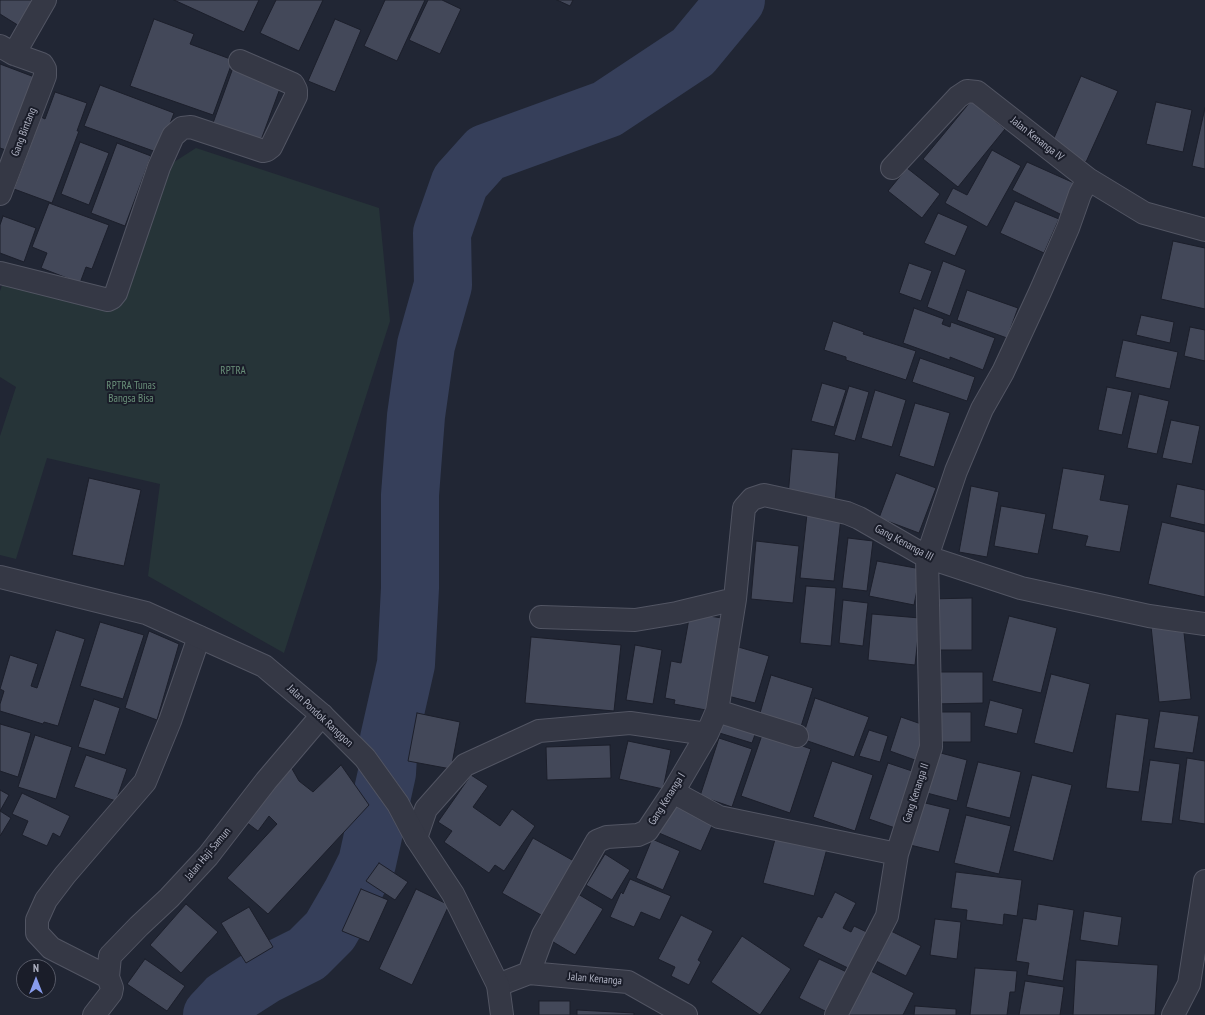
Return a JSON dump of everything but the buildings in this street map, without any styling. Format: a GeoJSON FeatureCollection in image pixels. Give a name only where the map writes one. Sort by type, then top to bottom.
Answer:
{"type":"FeatureCollection","features":[{"type":"Feature","properties":{"kind":"street"},"geometry":{"type":"LineString","coordinates":[[7,50],[45,0]]}},
{"type":"Feature","properties":{"kind":"street","name":"Gang Bintang"},"geometry":{"type":"LineString","coordinates":[[0,194],[45,76],[45,69],[42,64],[7,50]]}},
{"type":"Feature","properties":{"kind":"street"},"geometry":{"type":"LineString","coordinates":[[0,273],[108,300],[112,298],[116,293],[159,167],[173,136],[182,128],[191,126],[263,151],[271,147],[296,96],[296,90],[293,84],[240,61]]}},
{"type":"Feature","properties":{"kind":"street","name":"Jalan Kenanga IV"},"geometry":{"type":"LineString","coordinates":[[892,168],[958,96],[967,91],[977,92],[1088,179],[1144,213],[1205,230]]}},
{"type":"Feature","properties":{"kind":"street","name":"Gang Kenanga II"},"geometry":{"type":"LineString","coordinates":[[836,1015],[887,916],[896,854],[931,747],[927,557],[956,471],[982,409],[1003,372],[1040,292],[1068,228],[1080,194],[1088,179]]}},
{"type":"Feature","properties":{"kind":"street","name":"Gang Kenanga III"},"geometry":{"type":"LineString","coordinates":[[735,599],[744,508],[752,499],[764,495],[847,513],[859,518],[927,557],[1020,588],[1149,616],[1205,624]]}},
{"type":"Feature","properties":{"kind":"street","name":"Jalan Pondok Ranggon"},"geometry":{"type":"LineString","coordinates":[[0,577],[146,613],[264,666],[322,715],[365,758],[398,804],[416,838],[453,894],[498,985],[502,1015]]}},
{"type":"Feature","properties":{"kind":"street"},"geometry":{"type":"LineString","coordinates":[[541,617],[635,620],[677,613],[735,599]]}},
{"type":"Feature","properties":{"kind":"street","name":"Gang Kenanga I"},"geometry":{"type":"LineString","coordinates":[[529,972],[543,936],[597,840],[607,837],[638,835],[648,831],[707,734],[717,711],[735,599]]}},
{"type":"Feature","properties":{"kind":"street"},"geometry":{"type":"LineString","coordinates":[[94,1015],[109,985],[51,948],[37,933],[37,920],[46,900],[65,875],[145,782],[170,721],[199,637]]}},
{"type":"Feature","properties":{"kind":"street"},"geometry":{"type":"LineString","coordinates":[[717,711],[797,736]]}},
{"type":"Feature","properties":{"kind":"street","name":"Jalan Haji Samun"},"geometry":{"type":"LineString","coordinates":[[109,985],[110,956],[169,898],[208,856],[266,781],[322,715]]}},
{"type":"Feature","properties":{"kind":"street"},"geometry":{"type":"LineString","coordinates":[[416,838],[426,809],[465,765],[538,731],[630,723],[707,734]]}},
{"type":"Feature","properties":{"kind":"street"},"geometry":{"type":"LineString","coordinates":[[673,792],[719,817],[896,854]]}},
{"type":"Feature","properties":{"kind":"street"},"geometry":{"type":"LineString","coordinates":[[1173,1015],[1189,984],[1205,881]]}},
{"type":"Feature","properties":{"kind":"street","name":"Jalan Kenanga"},"geometry":{"type":"LineString","coordinates":[[498,985],[529,972],[628,982],[686,1015]]}},
{"type":"Feature","properties":{"kind":"green space","name":"RPTRA"},"geometry":{"type":"Polygon","coordinates":[[[196,148],[379,208],[390,321],[284,653],[148,576],[160,484],[47,458],[16,559],[0,555],[0,436],[16,387],[0,377],[0,291],[5,277],[116,304],[160,171],[196,148]]]}},
{"type":"Feature","properties":{"kind":"waterway"},"geometry":{"type":"LineString","coordinates":[[212,1015],[226,1000],[265,975],[307,954],[330,931],[367,863],[387,773],[389,739],[406,664],[410,588],[410,495],[416,416],[426,345],[443,285],[442,233],[460,182],[486,153],[607,109],[693,52],[736,0]]}},
{"type":"Feature","properties":{"kind":"park label","name":"RPTRA Tunas Bangsa Bisa"},"geometry":{"type":"Point","coordinates":[131,392]}}]}
